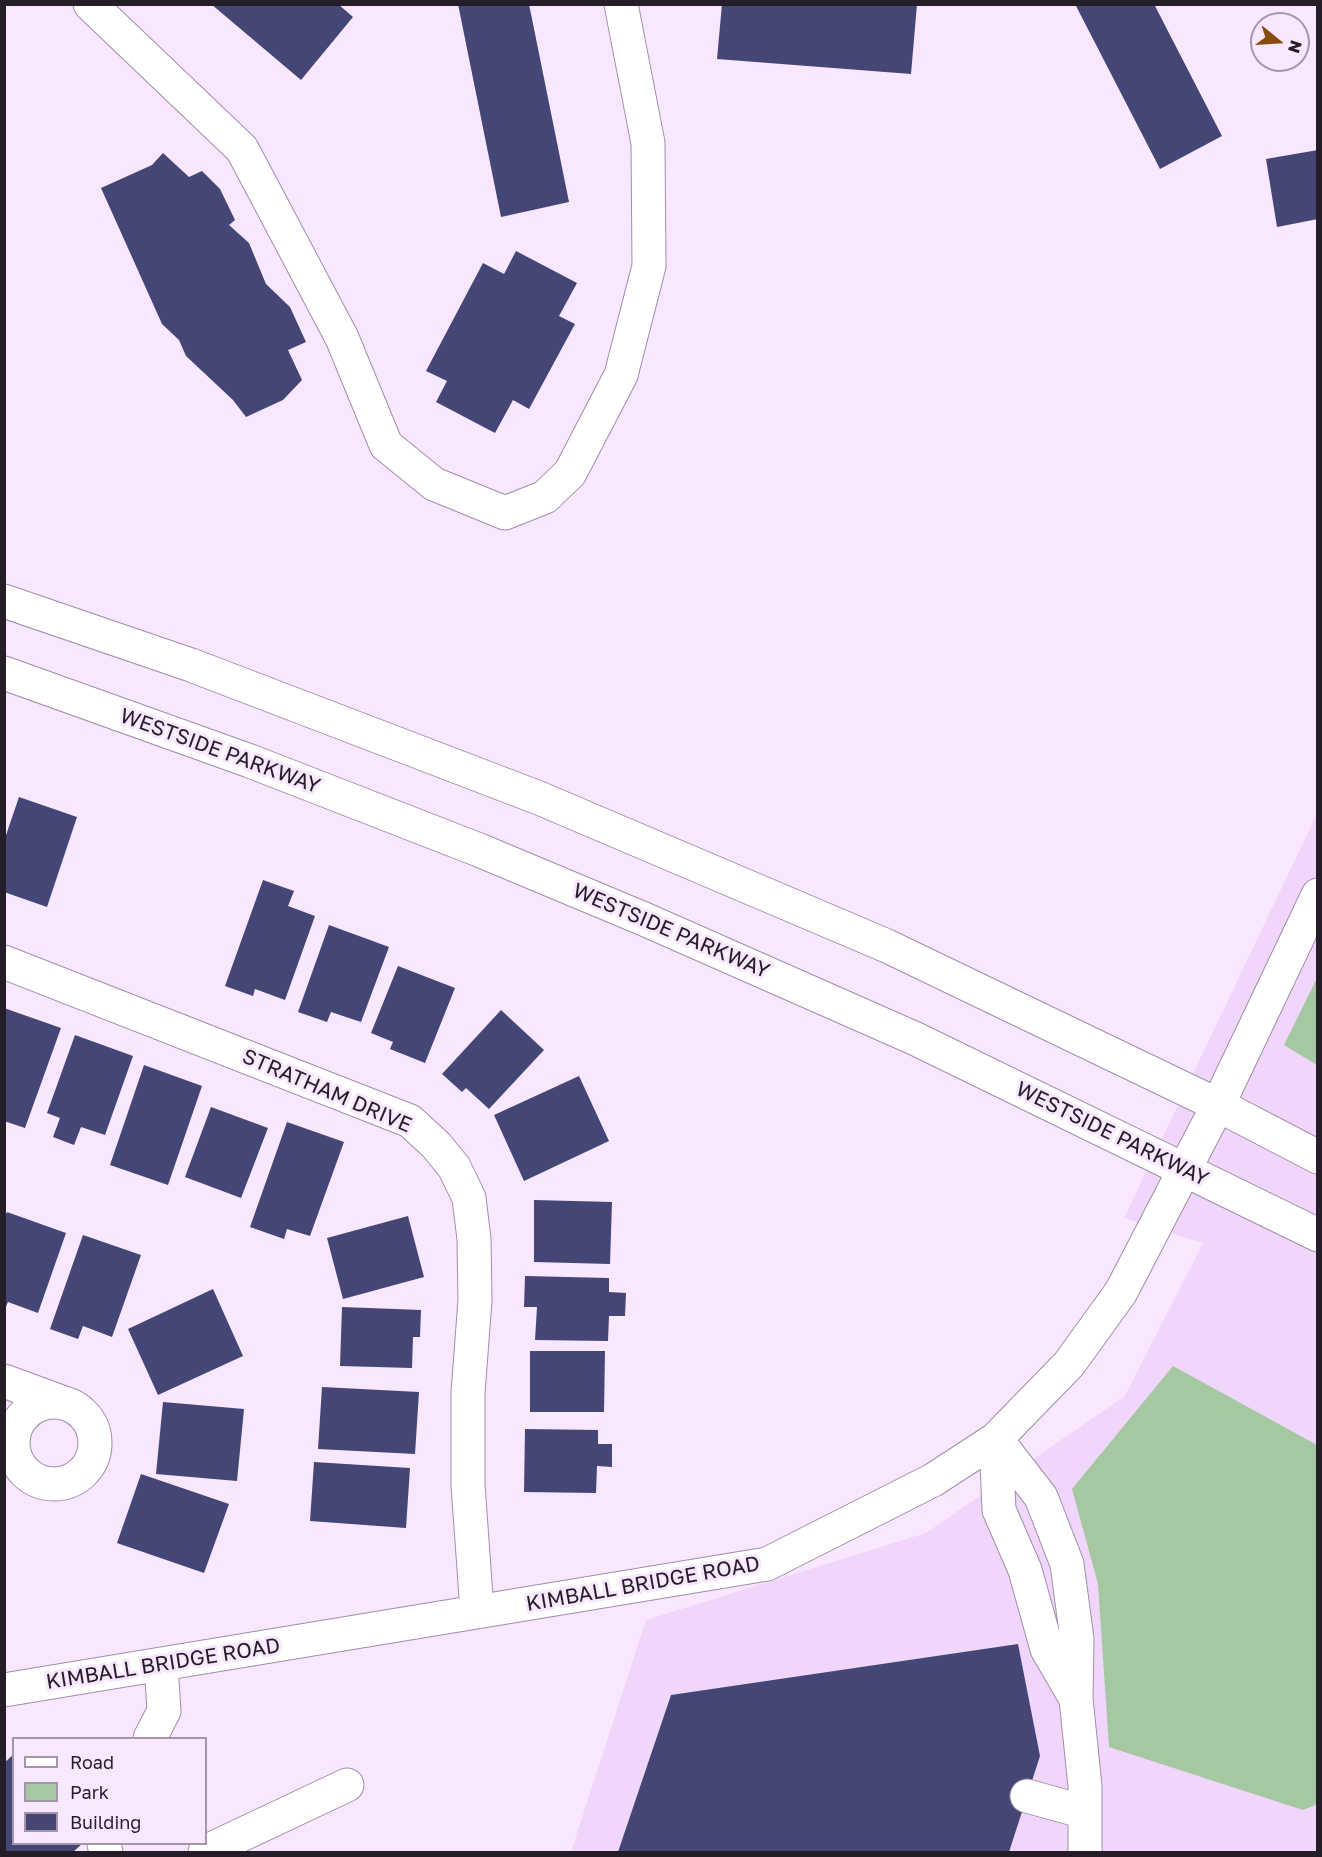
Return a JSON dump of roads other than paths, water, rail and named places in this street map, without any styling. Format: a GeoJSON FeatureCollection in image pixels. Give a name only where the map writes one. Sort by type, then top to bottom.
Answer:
{"type":"FeatureCollection","features":[{"type":"Feature","properties":{"kind":"street"},"geometry":{"type":"LineString","coordinates":[[90,4],[242,149],[342,338],[386,445],[434,484],[505,513],[545,497],[570,473],[621,375],[648,266],[648,143],[621,4]]}},
{"type":"Feature","properties":{"kind":"street"},"geometry":{"type":"LineString","coordinates":[[4,601],[191,664],[550,803],[887,946],[1218,1106],[1317,1157]]}},
{"type":"Feature","properties":{"kind":"street","name":"WESTSIDE PARKWAY"},"geometry":{"type":"LineString","coordinates":[[4,673],[250,761],[479,850],[644,919],[905,1034],[1317,1236]]}},
{"type":"Feature","properties":{"kind":"street","name":"KIMBALL BRIDGE ROAD"},"geometry":{"type":"LineString","coordinates":[[16,1688],[767,1564],[933,1480],[996,1439],[1069,1364],[1121,1292],[1218,1106],[1317,895]]}},
{"type":"Feature","properties":{"kind":"street","name":"STRATHAM DRIVE"},"geometry":{"type":"LineString","coordinates":[[4,962],[410,1121],[436,1145],[454,1167],[469,1198],[474,1239],[475,1300],[468,1393],[468,1485],[477,1611]]}},
{"type":"Feature","properties":{"kind":"street"},"geometry":{"type":"LineString","coordinates":[[4,1381],[66,1404],[83,1414],[93,1431],[94,1451],[86,1469],[71,1481],[52,1485],[33,1479],[11,1462],[16,1426],[28,1411],[46,1402],[66,1404]]}},
{"type":"Feature","properties":{"kind":"street"},"geometry":{"type":"LineString","coordinates":[[996,1439],[999,1510],[1025,1570],[1047,1649],[1076,1699]]}},
{"type":"Feature","properties":{"kind":"street"},"geometry":{"type":"LineString","coordinates":[[996,1439],[1041,1497],[1067,1564],[1077,1639],[1076,1699],[1085,1786],[1085,1852]]}},
{"type":"Feature","properties":{"kind":"street"},"geometry":{"type":"LineString","coordinates":[[151,1737],[164,1712],[160,1664]]}},
{"type":"Feature","properties":{"kind":"street"},"geometry":{"type":"LineString","coordinates":[[4,1709],[16,1688]]}},
{"type":"Feature","properties":{"kind":"street"},"geometry":{"type":"LineString","coordinates":[[205,1852],[347,1785]]}},
{"type":"Feature","properties":{"kind":"street"},"geometry":{"type":"LineString","coordinates":[[1027,1797],[1085,1812]]}}]}
